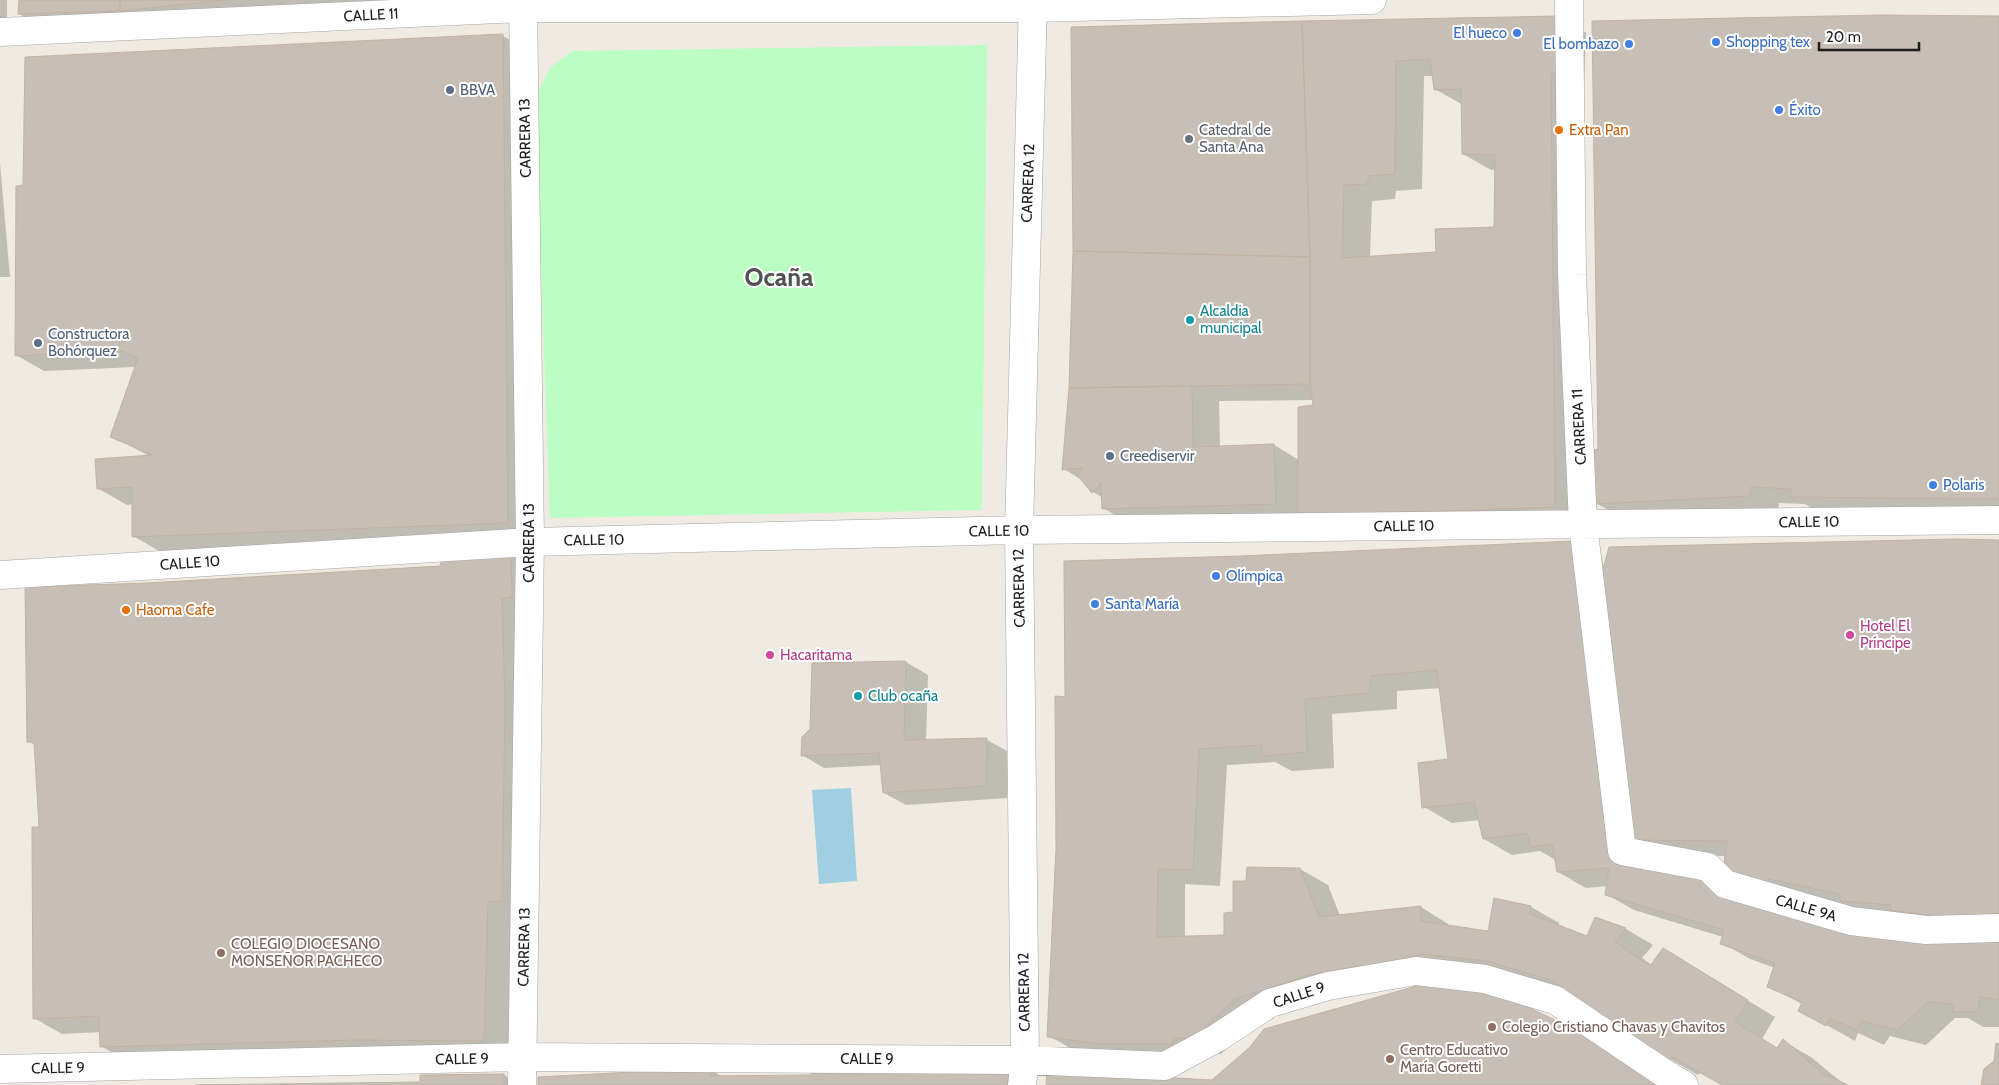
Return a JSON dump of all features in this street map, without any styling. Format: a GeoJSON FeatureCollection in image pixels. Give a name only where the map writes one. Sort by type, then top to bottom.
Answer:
{"type":"FeatureCollection","features":[{"type":"Feature","properties":{"kind":"street","name":"CALLE 11"},"geometry":{"type":"LineString","coordinates":[[0,32],[523,4],[1033,4],[1372,0]]}},
{"type":"Feature","properties":{"kind":"street","name":"CARRERA 11"},"geometry":{"type":"LineString","coordinates":[[1569,0],[1572,275],[1583,524],[1622,851]]}},
{"type":"Feature","properties":{"kind":"street","name":"CARRERA 13"},"geometry":{"type":"LineString","coordinates":[[522,1085],[530,542],[523,4]]}},
{"type":"Feature","properties":{"kind":"street","name":"CARRERA 12"},"geometry":{"type":"LineString","coordinates":[[1023,1073],[1019,530],[1033,4]]}},
{"type":"Feature","properties":{"kind":"street","name":"CALLE 10"},"geometry":{"type":"LineString","coordinates":[[0,575],[530,542],[1019,530],[1999,520]]}},
{"type":"Feature","properties":{"kind":"street","name":"CALLE 9A"},"geometry":{"type":"LineString","coordinates":[[1622,851],[1708,868],[1725,884],[1851,921],[1926,930],[1999,928]]}},
{"type":"Feature","properties":{"kind":"street","name":"CALLE 9"},"geometry":{"type":"LineString","coordinates":[[0,1069],[522,1057],[1023,1073],[1165,1066],[1217,1038],[1270,1003],[1328,986],[1416,971],[1485,979],[1555,1000],[1684,1085]]}},
{"type":"Feature","properties":{"kind":"green space"},"geometry":{"type":"Polygon","coordinates":[[[987,45],[982,510],[550,518],[535,98],[550,68],[572,51],[987,45]]]}},
{"type":"Feature","properties":{"kind":"water"},"geometry":{"type":"Polygon","coordinates":[[[851,788],[857,881],[819,884],[812,790],[851,788]]]}},
{"type":"Feature","properties":{"kind":"building"},"geometry":{"type":"Polygon","coordinates":[[[19,0],[120,0],[120,11],[18,14],[19,0]]]}},
{"type":"Feature","properties":{"kind":"building"},"geometry":{"type":"Polygon","coordinates":[[[120,0],[225,0],[120,11],[120,0]]]}},
{"type":"Feature","properties":{"kind":"building"},"geometry":{"type":"Polygon","coordinates":[[[1881,15],[1999,16],[1999,499],[1791,497],[1791,489],[1751,487],[1750,496],[1595,504],[1594,450],[1598,449],[1592,21],[1881,15]]]}},
{"type":"Feature","properties":{"kind":"building"},"geometry":{"type":"Polygon","coordinates":[[[1559,16],[1556,73],[1551,74],[1555,507],[1298,516],[1298,407],[1313,405],[1310,384],[1310,257],[1302,21],[1559,16]],[[1430,59],[1396,61],[1395,174],[1369,176],[1367,184],[1344,185],[1342,258],[1436,252],[1435,229],[1494,227],[1495,155],[1462,154],[1461,89],[1434,90],[1430,59]]]}},
{"type":"Feature","properties":{"kind":"building","name":"Catedral de Santa Ana"},"geometry":{"type":"Polygon","coordinates":[[[1302,21],[1310,257],[1073,251],[1071,27],[1302,21]]]}},
{"type":"Feature","properties":{"kind":"building"},"geometry":{"type":"Polygon","coordinates":[[[503,34],[508,523],[132,537],[132,487],[97,489],[95,459],[153,455],[110,437],[138,358],[123,351],[15,356],[16,186],[23,185],[25,57],[503,34]]]}},
{"type":"Feature","properties":{"kind":"building","name":"Alcaldia municipal"},"geometry":{"type":"Polygon","coordinates":[[[1073,251],[1310,257],[1310,384],[1069,388],[1073,251]]]}},
{"type":"Feature","properties":{"kind":"building"},"geometry":{"type":"Polygon","coordinates":[[[1192,386],[1193,447],[1274,444],[1276,504],[1102,509],[1101,483],[1092,493],[1077,475],[1083,468],[1062,470],[1069,388],[1192,386]]]}},
{"type":"Feature","properties":{"kind":"building"},"geometry":{"type":"Polygon","coordinates":[[[1956,539],[1999,540],[1999,914],[1933,916],[1890,910],[1891,905],[1840,901],[1840,894],[1768,879],[1768,883],[1723,870],[1727,841],[1634,840],[1602,573],[1609,547],[1956,539]]]}},
{"type":"Feature","properties":{"kind":"building"},"geometry":{"type":"Polygon","coordinates":[[[1574,541],[1615,858],[1671,868],[1726,889],[1999,936],[1999,1000],[1980,997],[1978,1012],[1953,1012],[1954,1004],[1927,1002],[1898,1030],[1861,1021],[1856,1030],[1830,1018],[1826,1026],[1798,1011],[1802,1002],[1767,987],[1775,963],[1720,944],[1724,930],[1605,895],[1609,868],[1557,872],[1552,844],[1531,847],[1527,833],[1483,839],[1474,802],[1422,808],[1418,763],[1448,759],[1437,670],[1370,676],[1370,693],[1305,699],[1307,752],[1262,756],[1262,745],[1199,749],[1193,870],[1158,869],[1157,937],[1224,935],[1224,913],[1233,912],[1233,881],[1246,881],[1247,867],[1300,868],[1319,917],[1421,906],[1420,921],[1488,931],[1494,898],[1531,906],[1530,914],[1587,936],[1595,917],[1626,928],[1615,942],[1650,966],[1663,948],[1748,1000],[1735,1022],[1777,1048],[1783,1039],[1822,1073],[1848,1085],[1722,1085],[1672,1057],[1670,1060],[1553,981],[1487,961],[1422,954],[1363,967],[1363,965],[1305,976],[1233,1000],[1193,1039],[1173,1038],[1173,1044],[1101,1044],[1047,1037],[1056,848],[1055,696],[1065,697],[1064,561],[1241,556],[1574,541]]]}},
{"type":"Feature","properties":{"kind":"building"},"geometry":{"type":"Polygon","coordinates":[[[511,554],[512,597],[502,599],[505,703],[502,901],[488,902],[484,1041],[356,1040],[100,1047],[99,1016],[33,1019],[32,827],[39,827],[34,742],[27,742],[25,587],[147,583],[440,566],[442,558],[511,554]]]}},
{"type":"Feature","properties":{"kind":"building","name":"Club ocaña"},"geometry":{"type":"Polygon","coordinates":[[[906,661],[904,740],[987,738],[986,786],[883,793],[879,753],[801,756],[802,737],[810,729],[812,663],[906,661]]]}},
{"type":"Feature","properties":{"kind":"building"},"geometry":{"type":"Polygon","coordinates":[[[1438,980],[1483,985],[1561,1023],[1663,1085],[1046,1085],[1047,1071],[1212,1080],[1250,1047],[1264,1029],[1438,980]]]}},
{"type":"Feature","properties":{"kind":"building"},"geometry":{"type":"Polygon","coordinates":[[[1996,1043],[1999,1044],[1999,1085],[1981,1085],[1984,1069],[1994,1061],[1996,1043]]]}},
{"type":"Feature","properties":{"kind":"building"},"geometry":{"type":"Polygon","coordinates":[[[1010,1067],[1007,1085],[538,1085],[538,1077],[710,1068],[710,1076],[811,1075],[812,1070],[1010,1067]]]}},
{"type":"Feature","properties":{"kind":"building"},"geometry":{"type":"Polygon","coordinates":[[[504,1074],[504,1085],[195,1085],[420,1082],[420,1075],[504,1074]]]}},
{"type":"Feature","properties":{"kind":"place","name":"El hueco"},"geometry":{"type":"Point","coordinates":[1517,33]}},
{"type":"Feature","properties":{"kind":"place","name":"Shopping tex"},"geometry":{"type":"Point","coordinates":[1716,42]}},
{"type":"Feature","properties":{"kind":"place","name":"El bombazo"},"geometry":{"type":"Point","coordinates":[1629,44]}},
{"type":"Feature","properties":{"kind":"place","name":"BBVA"},"geometry":{"type":"Point","coordinates":[450,90]}},
{"type":"Feature","properties":{"kind":"place","name":"Éxito"},"geometry":{"type":"Point","coordinates":[1779,110]}},
{"type":"Feature","properties":{"kind":"place","name":"Extra Pan"},"geometry":{"type":"Point","coordinates":[1559,130]}},
{"type":"Feature","properties":{"kind":"place","name":"Catedral de Santa Ana"},"geometry":{"type":"Point","coordinates":[1189,139]}},
{"type":"Feature","properties":{"kind":"place","name":"Alcaldia municipal"},"geometry":{"type":"Point","coordinates":[1190,320]}},
{"type":"Feature","properties":{"kind":"place","name":"Constructora Bohórquez"},"geometry":{"type":"Point","coordinates":[38,343]}},
{"type":"Feature","properties":{"kind":"place","name":"Creediservir"},"geometry":{"type":"Point","coordinates":[1110,456]}},
{"type":"Feature","properties":{"kind":"place","name":"Polaris"},"geometry":{"type":"Point","coordinates":[1933,485]}},
{"type":"Feature","properties":{"kind":"place","name":"Olímpica"},"geometry":{"type":"Point","coordinates":[1216,576]}},
{"type":"Feature","properties":{"kind":"place","name":"Santa María"},"geometry":{"type":"Point","coordinates":[1095,604]}},
{"type":"Feature","properties":{"kind":"place","name":"Haoma Cafe"},"geometry":{"type":"Point","coordinates":[126,610]}},
{"type":"Feature","properties":{"kind":"place","name":"Hotel El Príncipe"},"geometry":{"type":"Point","coordinates":[1850,635]}},
{"type":"Feature","properties":{"kind":"place","name":"Hacaritama"},"geometry":{"type":"Point","coordinates":[770,655]}},
{"type":"Feature","properties":{"kind":"place","name":"Club ocaña"},"geometry":{"type":"Point","coordinates":[858,696]}},
{"type":"Feature","properties":{"kind":"place","name":"COLEGIO DIOCESANO MONSEÑOR PACHECO"},"geometry":{"type":"Point","coordinates":[221,953]}},
{"type":"Feature","properties":{"kind":"place","name":"Colegio Cristiano Chavas y Chavitos"},"geometry":{"type":"Point","coordinates":[1492,1027]}},
{"type":"Feature","properties":{"kind":"place","name":"Centro Educativo María Goretti"},"geometry":{"type":"Point","coordinates":[1390,1059]}},
{"type":"Feature","properties":{"kind":"district","name":"Ocaña"},"geometry":{"type":"Point","coordinates":[779,277]}}]}
